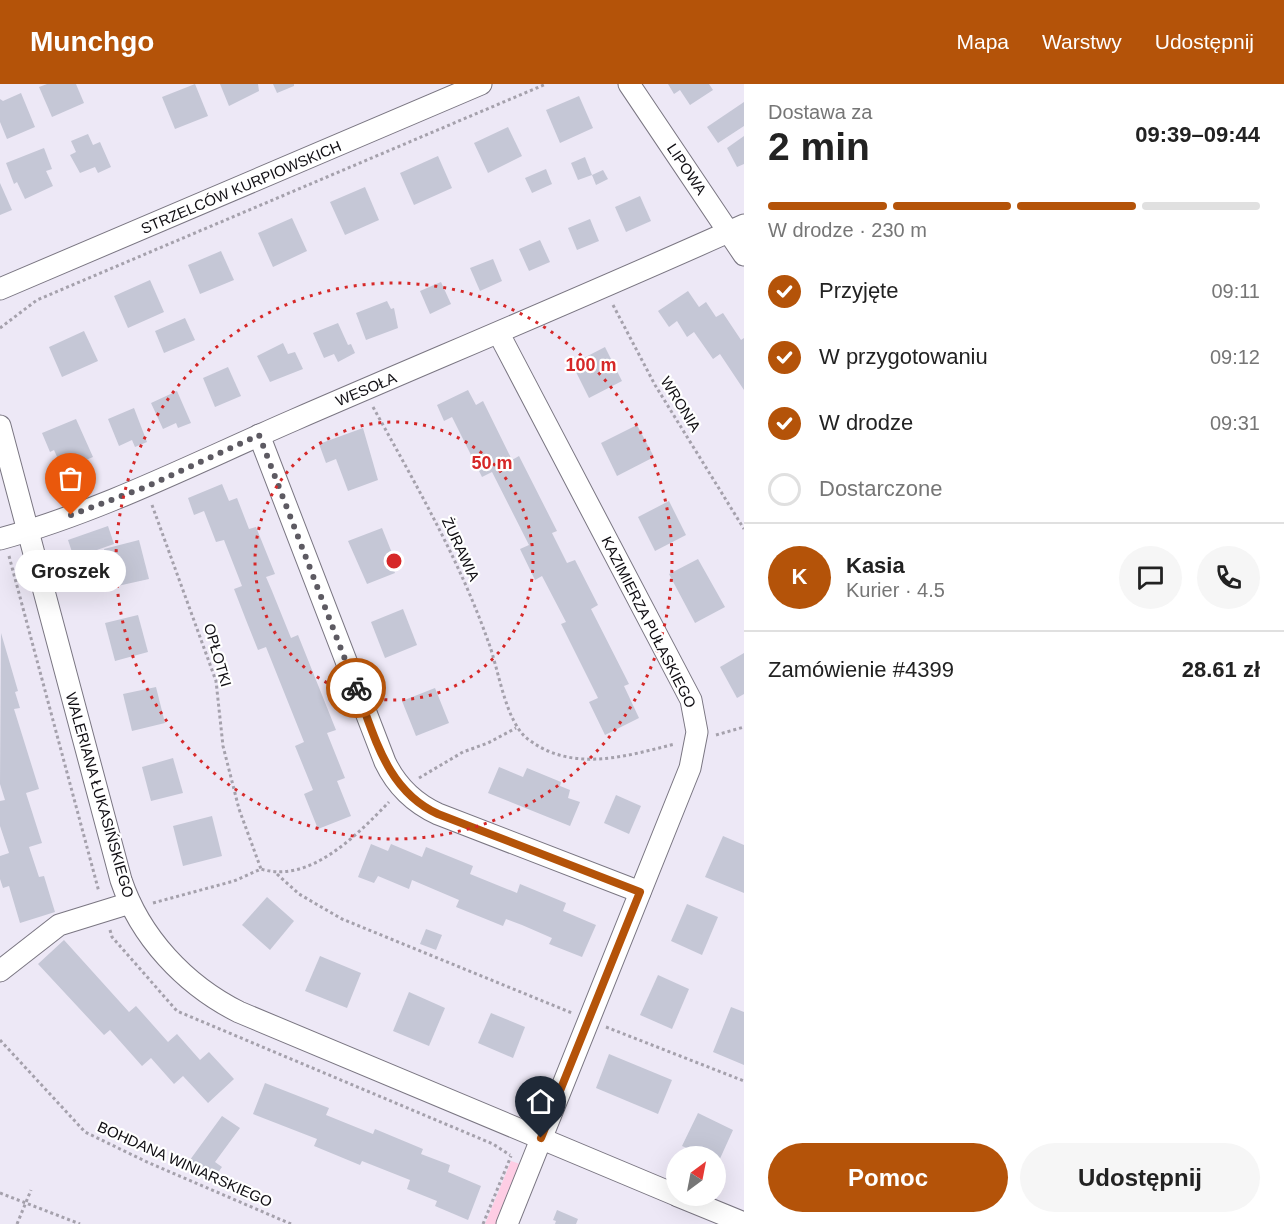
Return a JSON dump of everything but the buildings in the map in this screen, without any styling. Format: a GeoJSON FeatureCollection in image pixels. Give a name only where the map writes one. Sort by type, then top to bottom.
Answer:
{"type":"FeatureCollection","features":[{"type":"Feature","properties":{"kind":"street","name":"STRZELCÓW KURPIOWSKICH"},"geometry":{"type":"LineString","coordinates":[[0,289],[481,84]]}},
{"type":"Feature","properties":{"kind":"street","name":"LIPOWA"},"geometry":{"type":"LineString","coordinates":[[629,84],[736,229],[744,255]]}},
{"type":"Feature","properties":{"kind":"street","name":"WESOŁA"},"geometry":{"type":"LineString","coordinates":[[2,538],[28,531],[146,487],[259,435],[499,334],[736,229]]}},
{"type":"Feature","properties":{"kind":"street","name":"KAZIMIERZA PUŁASKIEGO"},"geometry":{"type":"LineString","coordinates":[[499,334],[692,700],[696,718],[696,739],[690,768],[507,1224]]}},
{"type":"Feature","properties":{"kind":"street","name":"WALERIANA ŁUKASIŃSKIEGO"},"geometry":{"type":"LineString","coordinates":[[0,426],[115,860],[131,906],[177,968],[222,1003],[666,1190]]}},
{"type":"Feature","properties":{"kind":"street"},"geometry":{"type":"LineString","coordinates":[[259,435],[386,762],[401,789],[418,803],[438,814],[640,892]]}},
{"type":"Feature","properties":{"kind":"street"},"geometry":{"type":"LineString","coordinates":[[0,971],[59,925],[104,911],[131,906]]}},
{"type":"Feature","properties":{"kind":"street","name":"WALERIANA ŁUKASIŃSKIEGO"},"geometry":{"type":"LineString","coordinates":[[703,1206],[744,1223]]}},
{"type":"Feature","properties":{"kind":"path"},"geometry":{"type":"LineString","coordinates":[[0,328],[37,300],[546,84]]}},
{"type":"Feature","properties":{"kind":"path","name":"WRONIA"},"geometry":{"type":"LineString","coordinates":[[604,287],[655,385],[744,530]]}},
{"type":"Feature","properties":{"kind":"path","name":"ŻURAWIA"},"geometry":{"type":"LineString","coordinates":[[364,390],[451,551],[488,640],[516,728]]}},
{"type":"Feature","properties":{"kind":"path","name":"OPŁOTKI"},"geometry":{"type":"LineString","coordinates":[[146,487],[216,681],[223,746],[239,809],[261,869]]}},
{"type":"Feature","properties":{"kind":"path"},"geometry":{"type":"LineString","coordinates":[[2,538],[112,937],[177,1011],[493,1144],[510,1155]]}},
{"type":"Feature","properties":{"kind":"path"},"geometry":{"type":"LineString","coordinates":[[277,874],[292,872],[321,858],[357,835],[401,789],[463,752],[488,743],[516,728],[544,749],[591,761],[609,760],[744,727]]}},
{"type":"Feature","properties":{"kind":"path"},"geometry":{"type":"LineString","coordinates":[[131,906],[234,881],[261,869],[277,874],[299,894],[342,919],[744,1081]]}},
{"type":"Feature","properties":{"kind":"path","name":"BOHDANA WINIARSKIEGO"},"geometry":{"type":"LineString","coordinates":[[0,1040],[85,1132],[147,1162],[291,1224]]}},
{"type":"Feature","properties":{"kind":"path"},"geometry":{"type":"LineString","coordinates":[[17,1224],[32,1190]]}},
{"type":"Feature","properties":{"kind":"path"},"geometry":{"type":"LineString","coordinates":[[0,1193],[80,1224]]}},
{"type":"Feature","properties":{"kind":"shaded area"},"geometry":{"type":"Polygon","coordinates":[[[511,1161],[520,1164],[496,1224],[485,1224],[511,1161]]]}},
{"type":"Feature","properties":{"kind":"way so far"},"geometry":{"type":"LineString","coordinates":[[71,515],[146,487],[259,435],[356,688]]}},
{"type":"Feature","properties":{"kind":"place","name":"Groszek"},"geometry":{"type":"Point","coordinates":[71,515]}},
{"type":"Feature","properties":{"kind":"route"},"geometry":{"type":"LineString","coordinates":[[356,688],[391,775],[401,789],[418,803],[438,814],[640,892],[541,1138]]}}]}
